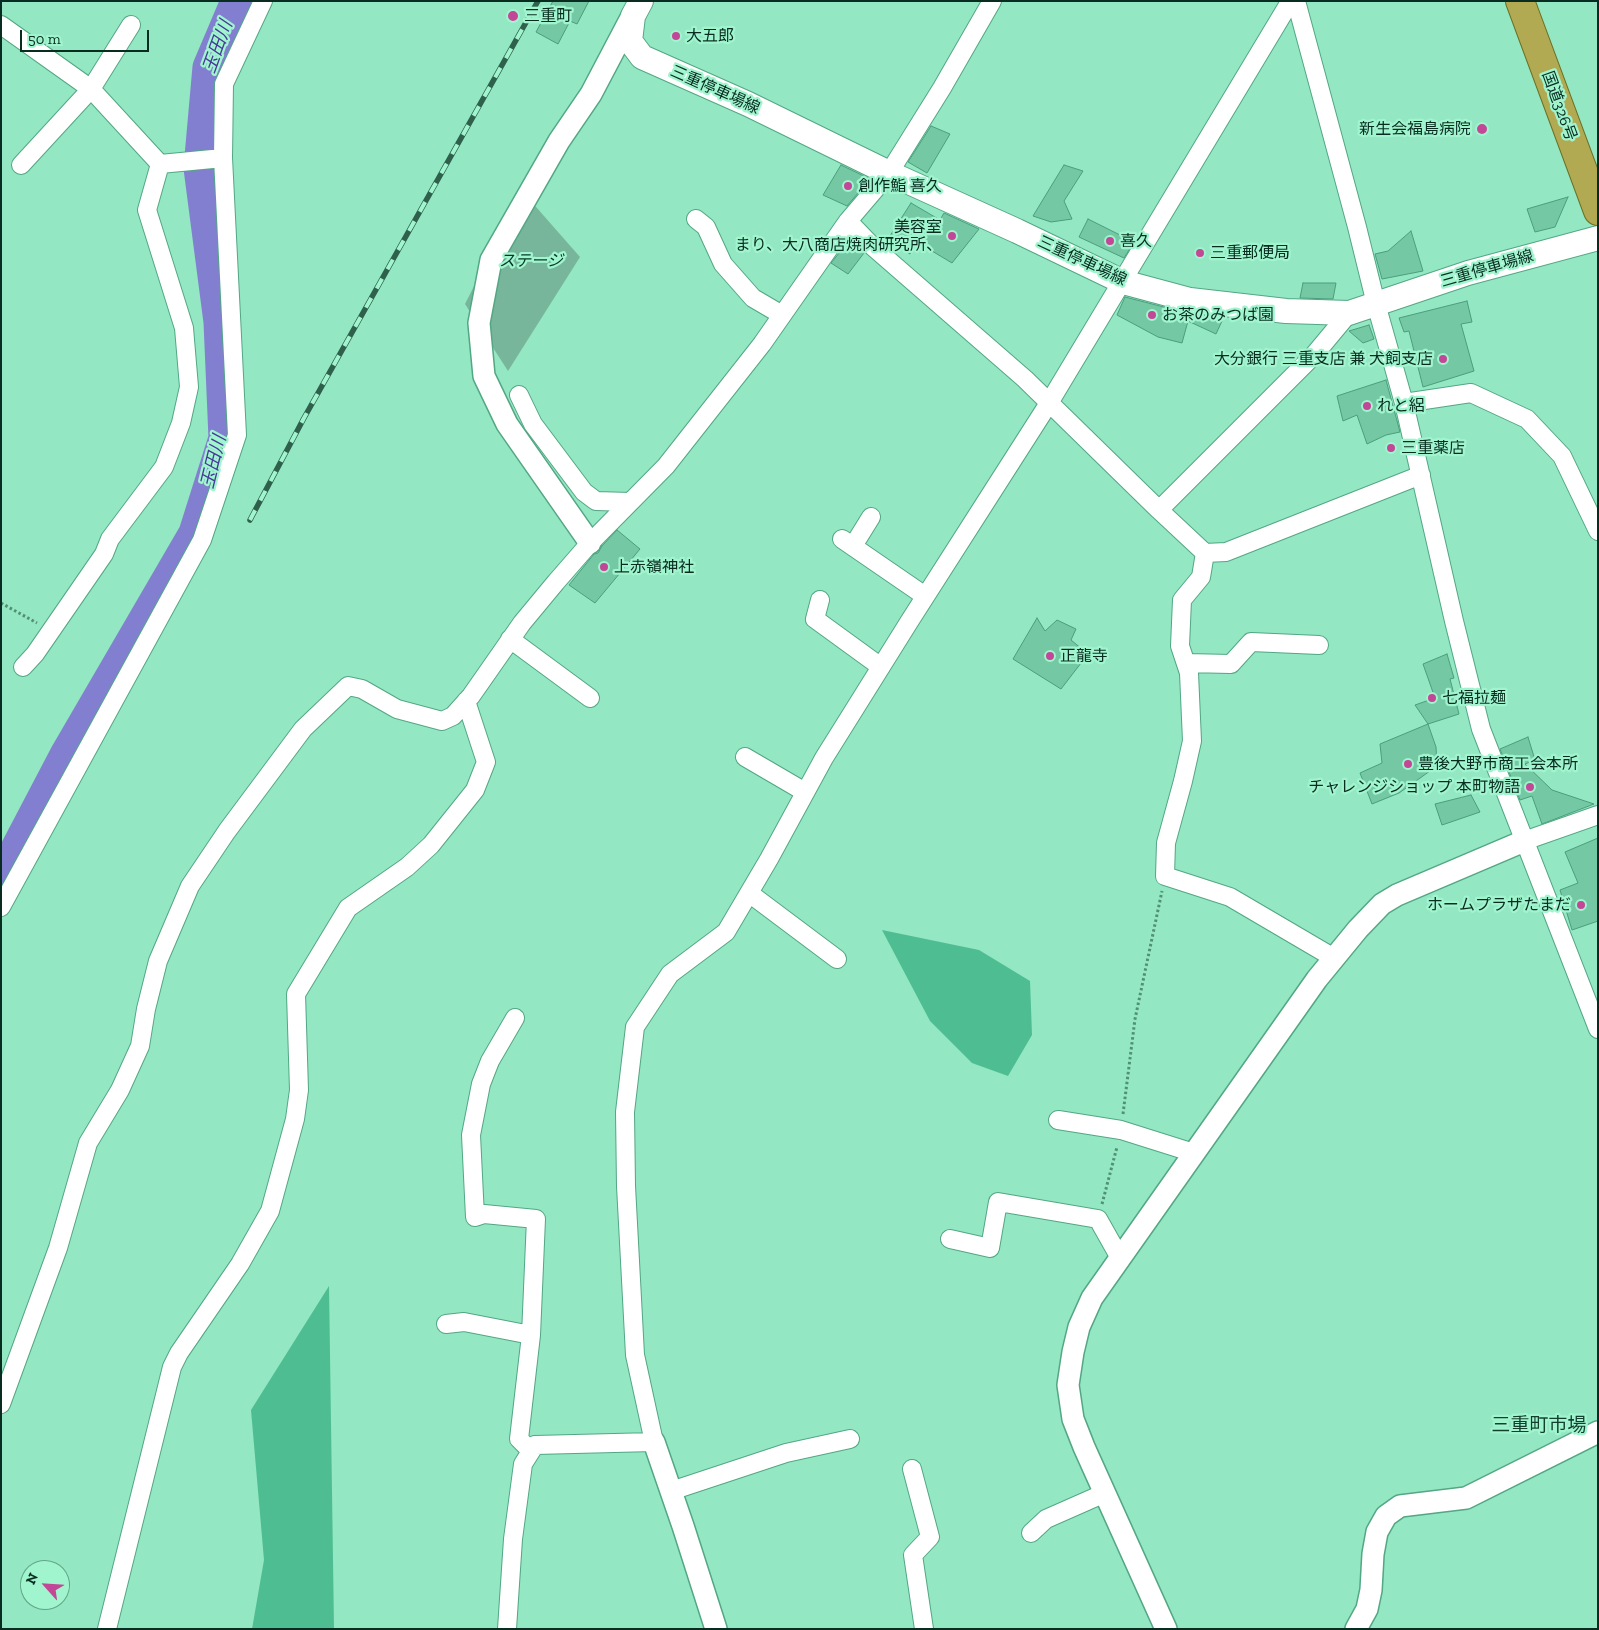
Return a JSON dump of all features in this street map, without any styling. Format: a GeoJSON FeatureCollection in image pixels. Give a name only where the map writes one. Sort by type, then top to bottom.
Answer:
{"type":"FeatureCollection","features":[{"type":"Feature","properties":{"kind":"highway","name":"国道326号"},"geometry":{"type":"LineString","coordinates":[[1520,1],[1598,210]]}},
{"type":"Feature","properties":{"kind":"main road","name":"三重停車場線"},"geometry":{"type":"LineString","coordinates":[[637,8],[630,41],[642,57],[748,104],[889,173],[1123,282],[1200,302],[1286,311],[1349,313],[1468,273],[1598,238]]}},
{"type":"Feature","properties":{"kind":"street"},"geometry":{"type":"LineString","coordinates":[[1,907],[202,540],[237,435],[219,158],[224,84],[263,1]]}},
{"type":"Feature","properties":{"kind":"street"},"geometry":{"type":"LineString","coordinates":[[1,1404],[58,1248],[88,1143],[120,1090],[140,1046],[146,1009],[158,962],[190,886],[227,831],[303,729],[348,686],[362,689],[397,709],[442,721],[453,716],[466,701],[522,623],[590,543],[666,466],[762,344],[848,221],[889,173],[942,88],[992,1]]}},
{"type":"Feature","properties":{"kind":"street"},"geometry":{"type":"LineString","coordinates":[[716,1629],[654,1442],[635,1355],[626,1186],[626,1112],[635,1027],[670,974],[726,932],[824,758],[1049,403],[1287,7],[1295,1],[1358,227],[1376,304],[1404,403],[1454,621],[1481,728],[1598,1029]]}},
{"type":"Feature","properties":{"kind":"street"},"geometry":{"type":"LineString","coordinates":[[590,543],[507,424],[484,376],[479,323],[491,260],[558,142],[591,94],[637,8]]}},
{"type":"Feature","properties":{"kind":"street"},"geometry":{"type":"LineString","coordinates":[[1,25],[92,90],[163,164]]}},
{"type":"Feature","properties":{"kind":"street"},"geometry":{"type":"LineString","coordinates":[[22,165],[92,90],[131,25]]}},
{"type":"Feature","properties":{"kind":"street"},"geometry":{"type":"LineString","coordinates":[[163,164],[219,158]]}},
{"type":"Feature","properties":{"kind":"street"},"geometry":{"type":"LineString","coordinates":[[23,667],[50,632],[104,554],[110,539],[164,467],[181,423],[188,387],[184,328],[147,210],[163,164]]}},
{"type":"Feature","properties":{"kind":"street"},"geometry":{"type":"LineString","coordinates":[[696,219],[706,227],[723,264],[753,298],[782,315]]}},
{"type":"Feature","properties":{"kind":"street"},"geometry":{"type":"LineString","coordinates":[[848,221],[871,245],[1025,379],[1205,553],[1226,552],[1421,475]]}},
{"type":"Feature","properties":{"kind":"street"},"geometry":{"type":"LineString","coordinates":[[1159,510],[1314,355],[1349,313]]}},
{"type":"Feature","properties":{"kind":"street"},"geometry":{"type":"LineString","coordinates":[[1404,403],[1471,393],[1527,419],[1562,456],[1598,531]]}},
{"type":"Feature","properties":{"kind":"street"},"geometry":{"type":"LineString","coordinates":[[519,395],[533,424],[584,492],[596,501],[630,502]]}},
{"type":"Feature","properties":{"kind":"street"},"geometry":{"type":"LineString","coordinates":[[871,516],[848,543],[925,596]]}},
{"type":"Feature","properties":{"kind":"street"},"geometry":{"type":"LineString","coordinates":[[1205,553],[1201,577],[1182,600],[1180,646],[1189,673],[1192,741],[1166,843],[1165,876],[1230,898],[1334,958]]}},
{"type":"Feature","properties":{"kind":"street"},"geometry":{"type":"LineString","coordinates":[[820,600],[815,619],[880,667]]}},
{"type":"Feature","properties":{"kind":"street"},"geometry":{"type":"LineString","coordinates":[[510,640],[590,698]]}},
{"type":"Feature","properties":{"kind":"street"},"geometry":{"type":"LineString","coordinates":[[1186,663],[1231,664],[1251,642],[1319,645]]}},
{"type":"Feature","properties":{"kind":"street"},"geometry":{"type":"LineString","coordinates":[[107,1629],[172,1367],[178,1353],[240,1264],[270,1210],[295,1119],[299,1090],[296,994],[348,908],[407,867],[431,845],[475,790],[486,762],[466,701]]}},
{"type":"Feature","properties":{"kind":"street"},"geometry":{"type":"LineString","coordinates":[[745,757],[805,792]]}},
{"type":"Feature","properties":{"kind":"street"},"geometry":{"type":"LineString","coordinates":[[1166,1629],[1073,1419],[1068,1385],[1073,1352],[1080,1327],[1092,1298],[1317,979],[1382,904],[1397,895],[1524,841],[1598,814]]}},
{"type":"Feature","properties":{"kind":"street"},"geometry":{"type":"LineString","coordinates":[[749,893],[837,959]]}},
{"type":"Feature","properties":{"kind":"street"},"geometry":{"type":"LineString","coordinates":[[515,1018],[490,1061],[481,1084],[472,1135],[475,1217],[484,1214],[536,1219],[531,1335],[519,1439],[531,1451]]}},
{"type":"Feature","properties":{"kind":"street"},"geometry":{"type":"LineString","coordinates":[[1058,1120],[1121,1130],[1194,1153]]}},
{"type":"Feature","properties":{"kind":"street"},"geometry":{"type":"LineString","coordinates":[[950,1239],[990,1248],[998,1202],[1098,1219],[1120,1258]]}},
{"type":"Feature","properties":{"kind":"street"},"geometry":{"type":"LineString","coordinates":[[446,1324],[464,1322],[531,1335]]}},
{"type":"Feature","properties":{"kind":"street"},"geometry":{"type":"LineString","coordinates":[[1356,1629],[1367,1609],[1371,1590],[1373,1554],[1377,1532],[1386,1516],[1400,1506],[1466,1498],[1598,1432]]}},
{"type":"Feature","properties":{"kind":"street"},"geometry":{"type":"LineString","coordinates":[[671,1491],[786,1453],[850,1438]]}},
{"type":"Feature","properties":{"kind":"street"},"geometry":{"type":"LineString","coordinates":[[507,1629],[514,1529],[523,1464],[535,1445],[654,1442]]}},
{"type":"Feature","properties":{"kind":"street"},"geometry":{"type":"LineString","coordinates":[[912,1469],[930,1537],[913,1555],[924,1629]]}},
{"type":"Feature","properties":{"kind":"street"},"geometry":{"type":"LineString","coordinates":[[1031,1533],[1046,1519],[1105,1493]]}},
{"type":"Feature","properties":{"kind":"path"},"geometry":{"type":"LineString","coordinates":[[1,602],[50,632]]}},
{"type":"Feature","properties":{"kind":"path"},"geometry":{"type":"LineString","coordinates":[[1098,1219],[1121,1130],[1135,1019],[1165,876]]}},
{"type":"Feature","properties":{"kind":"green space","name":"ステージ"},"geometry":{"type":"Polygon","coordinates":[[[522,191],[580,257],[508,371],[465,304],[522,191]]]}},
{"type":"Feature","properties":{"kind":"green space"},"geometry":{"type":"Polygon","coordinates":[[[882,930],[979,950],[1030,981],[1032,1035],[1008,1076],[972,1063],[930,1021],[882,930]]]}},
{"type":"Feature","properties":{"kind":"green space"},"geometry":{"type":"Polygon","coordinates":[[[329,1286],[334,1629],[252,1629],[264,1560],[251,1410],[329,1286]]]}},
{"type":"Feature","properties":{"kind":"building"},"geometry":{"type":"Polygon","coordinates":[[[553,1],[589,1],[577,24],[570,21],[558,44],[536,32],[553,1]]]}},
{"type":"Feature","properties":{"kind":"building"},"geometry":{"type":"Polygon","coordinates":[[[931,126],[950,134],[927,173],[908,162],[931,126]]]}},
{"type":"Feature","properties":{"kind":"building","name":"創作鮨 喜久"},"geometry":{"type":"Polygon","coordinates":[[[841,165],[870,179],[847,206],[823,195],[841,165]]]}},
{"type":"Feature","properties":{"kind":"building"},"geometry":{"type":"Polygon","coordinates":[[[1064,165],[1083,171],[1064,201],[1072,219],[1051,222],[1033,216],[1064,165]]]}},
{"type":"Feature","properties":{"kind":"building"},"geometry":{"type":"Polygon","coordinates":[[[1568,197],[1555,227],[1535,232],[1527,209],[1568,197]]]}},
{"type":"Feature","properties":{"kind":"building"},"geometry":{"type":"Polygon","coordinates":[[[911,203],[940,220],[944,213],[979,229],[952,263],[917,242],[910,254],[888,239],[911,203]]]}},
{"type":"Feature","properties":{"kind":"building","name":"喜久"},"geometry":{"type":"Polygon","coordinates":[[[1088,219],[1134,242],[1124,258],[1079,237],[1088,219]]]}},
{"type":"Feature","properties":{"kind":"building"},"geometry":{"type":"Polygon","coordinates":[[[1411,231],[1423,271],[1382,279],[1375,254],[1388,251],[1411,231]]]}},
{"type":"Feature","properties":{"kind":"building"},"geometry":{"type":"Polygon","coordinates":[[[849,241],[864,253],[848,274],[831,263],[849,241]]]}},
{"type":"Feature","properties":{"kind":"building"},"geometry":{"type":"Polygon","coordinates":[[[1303,283],[1336,283],[1333,299],[1300,298],[1303,283]]]}},
{"type":"Feature","properties":{"kind":"building"},"geometry":{"type":"Polygon","coordinates":[[[1125,297],[1222,321],[1216,334],[1188,321],[1182,343],[1158,337],[1117,315],[1125,297]]]}},
{"type":"Feature","properties":{"kind":"building"},"geometry":{"type":"Polygon","coordinates":[[[1467,301],[1472,322],[1461,324],[1474,371],[1423,387],[1409,331],[1404,332],[1399,318],[1467,301]]]}},
{"type":"Feature","properties":{"kind":"building"},"geometry":{"type":"Polygon","coordinates":[[[1369,325],[1374,339],[1363,343],[1349,331],[1369,325]]]}},
{"type":"Feature","properties":{"kind":"building","name":"れと絽"},"geometry":{"type":"Polygon","coordinates":[[[1386,380],[1400,432],[1386,435],[1367,444],[1357,415],[1343,421],[1337,396],[1386,380]]]}},
{"type":"Feature","properties":{"kind":"building","name":"上赤嶺神社"},"geometry":{"type":"Polygon","coordinates":[[[617,530],[640,549],[595,603],[569,585],[594,554],[598,553],[617,530]]]}},
{"type":"Feature","properties":{"kind":"building","name":"正龍寺"},"geometry":{"type":"Polygon","coordinates":[[[1037,618],[1045,631],[1057,620],[1076,629],[1071,640],[1088,654],[1061,689],[1013,659],[1037,618]]]}},
{"type":"Feature","properties":{"kind":"building"},"geometry":{"type":"Polygon","coordinates":[[[1447,654],[1454,678],[1450,679],[1459,714],[1428,724],[1415,705],[1435,698],[1423,664],[1447,654]]]}},
{"type":"Feature","properties":{"kind":"building","name":"豊後大野市商工会本所"},"geometry":{"type":"Polygon","coordinates":[[[1428,724],[1436,747],[1437,766],[1399,793],[1372,804],[1360,773],[1382,763],[1380,744],[1428,724]]]}},
{"type":"Feature","properties":{"kind":"building"},"geometry":{"type":"Polygon","coordinates":[[[1528,737],[1535,760],[1525,764],[1552,790],[1594,804],[1542,824],[1532,796],[1520,800],[1500,749],[1528,737]]]}},
{"type":"Feature","properties":{"kind":"building"},"geometry":{"type":"Polygon","coordinates":[[[1471,795],[1480,812],[1442,825],[1435,804],[1471,795]]]}},
{"type":"Feature","properties":{"kind":"building"},"geometry":{"type":"Polygon","coordinates":[[[1598,838],[1598,921],[1572,930],[1560,890],[1578,883],[1565,852],[1598,838]]]}},
{"type":"Feature","properties":{"kind":"waterway","name":"玉田川"},"geometry":{"type":"LineString","coordinates":[[1,877],[66,753],[194,533],[224,438],[219,322],[199,168],[208,67],[236,1]]}},
{"type":"Feature","properties":{"kind":"railway"},"geometry":{"type":"LineString","coordinates":[[250,520],[304,418],[538,1]]}},
{"type":"Feature","properties":{"kind":"place","name":"三重町"},"geometry":{"type":"Point","coordinates":[513,16]}},
{"type":"Feature","properties":{"kind":"place","name":"大五郎"},"geometry":{"type":"Point","coordinates":[676,36]}},
{"type":"Feature","properties":{"kind":"place","name":"新生会福島病院"},"geometry":{"type":"Point","coordinates":[1482,129]}},
{"type":"Feature","properties":{"kind":"place","name":"創作鮨 喜久"},"geometry":{"type":"Point","coordinates":[848,186]}},
{"type":"Feature","properties":{"kind":"place","name":"美容室 まり、大八商店焼肉研究所、"},"geometry":{"type":"Point","coordinates":[952,236]}},
{"type":"Feature","properties":{"kind":"place","name":"喜久"},"geometry":{"type":"Point","coordinates":[1110,241]}},
{"type":"Feature","properties":{"kind":"place","name":"三重郵便局"},"geometry":{"type":"Point","coordinates":[1200,253]}},
{"type":"Feature","properties":{"kind":"place","name":"お茶のみつば園"},"geometry":{"type":"Point","coordinates":[1152,315]}},
{"type":"Feature","properties":{"kind":"place","name":"大分銀行 三重支店 兼 犬飼支店"},"geometry":{"type":"Point","coordinates":[1443,359]}},
{"type":"Feature","properties":{"kind":"place","name":"れと絽"},"geometry":{"type":"Point","coordinates":[1367,406]}},
{"type":"Feature","properties":{"kind":"place","name":"三重薬店"},"geometry":{"type":"Point","coordinates":[1391,448]}},
{"type":"Feature","properties":{"kind":"place","name":"上赤嶺神社"},"geometry":{"type":"Point","coordinates":[604,567]}},
{"type":"Feature","properties":{"kind":"place","name":"正龍寺"},"geometry":{"type":"Point","coordinates":[1050,656]}},
{"type":"Feature","properties":{"kind":"place","name":"七福拉麺"},"geometry":{"type":"Point","coordinates":[1432,698]}},
{"type":"Feature","properties":{"kind":"place","name":"豊後大野市商工会本所"},"geometry":{"type":"Point","coordinates":[1408,764]}},
{"type":"Feature","properties":{"kind":"place","name":"チャレンジショップ 本町物語"},"geometry":{"type":"Point","coordinates":[1530,787]}},
{"type":"Feature","properties":{"kind":"place","name":"ホームプラザたまだ"},"geometry":{"type":"Point","coordinates":[1581,905]}},
{"type":"Feature","properties":{"kind":"district","name":"三重町市場"},"geometry":{"type":"Point","coordinates":[1539,1426]}}]}
